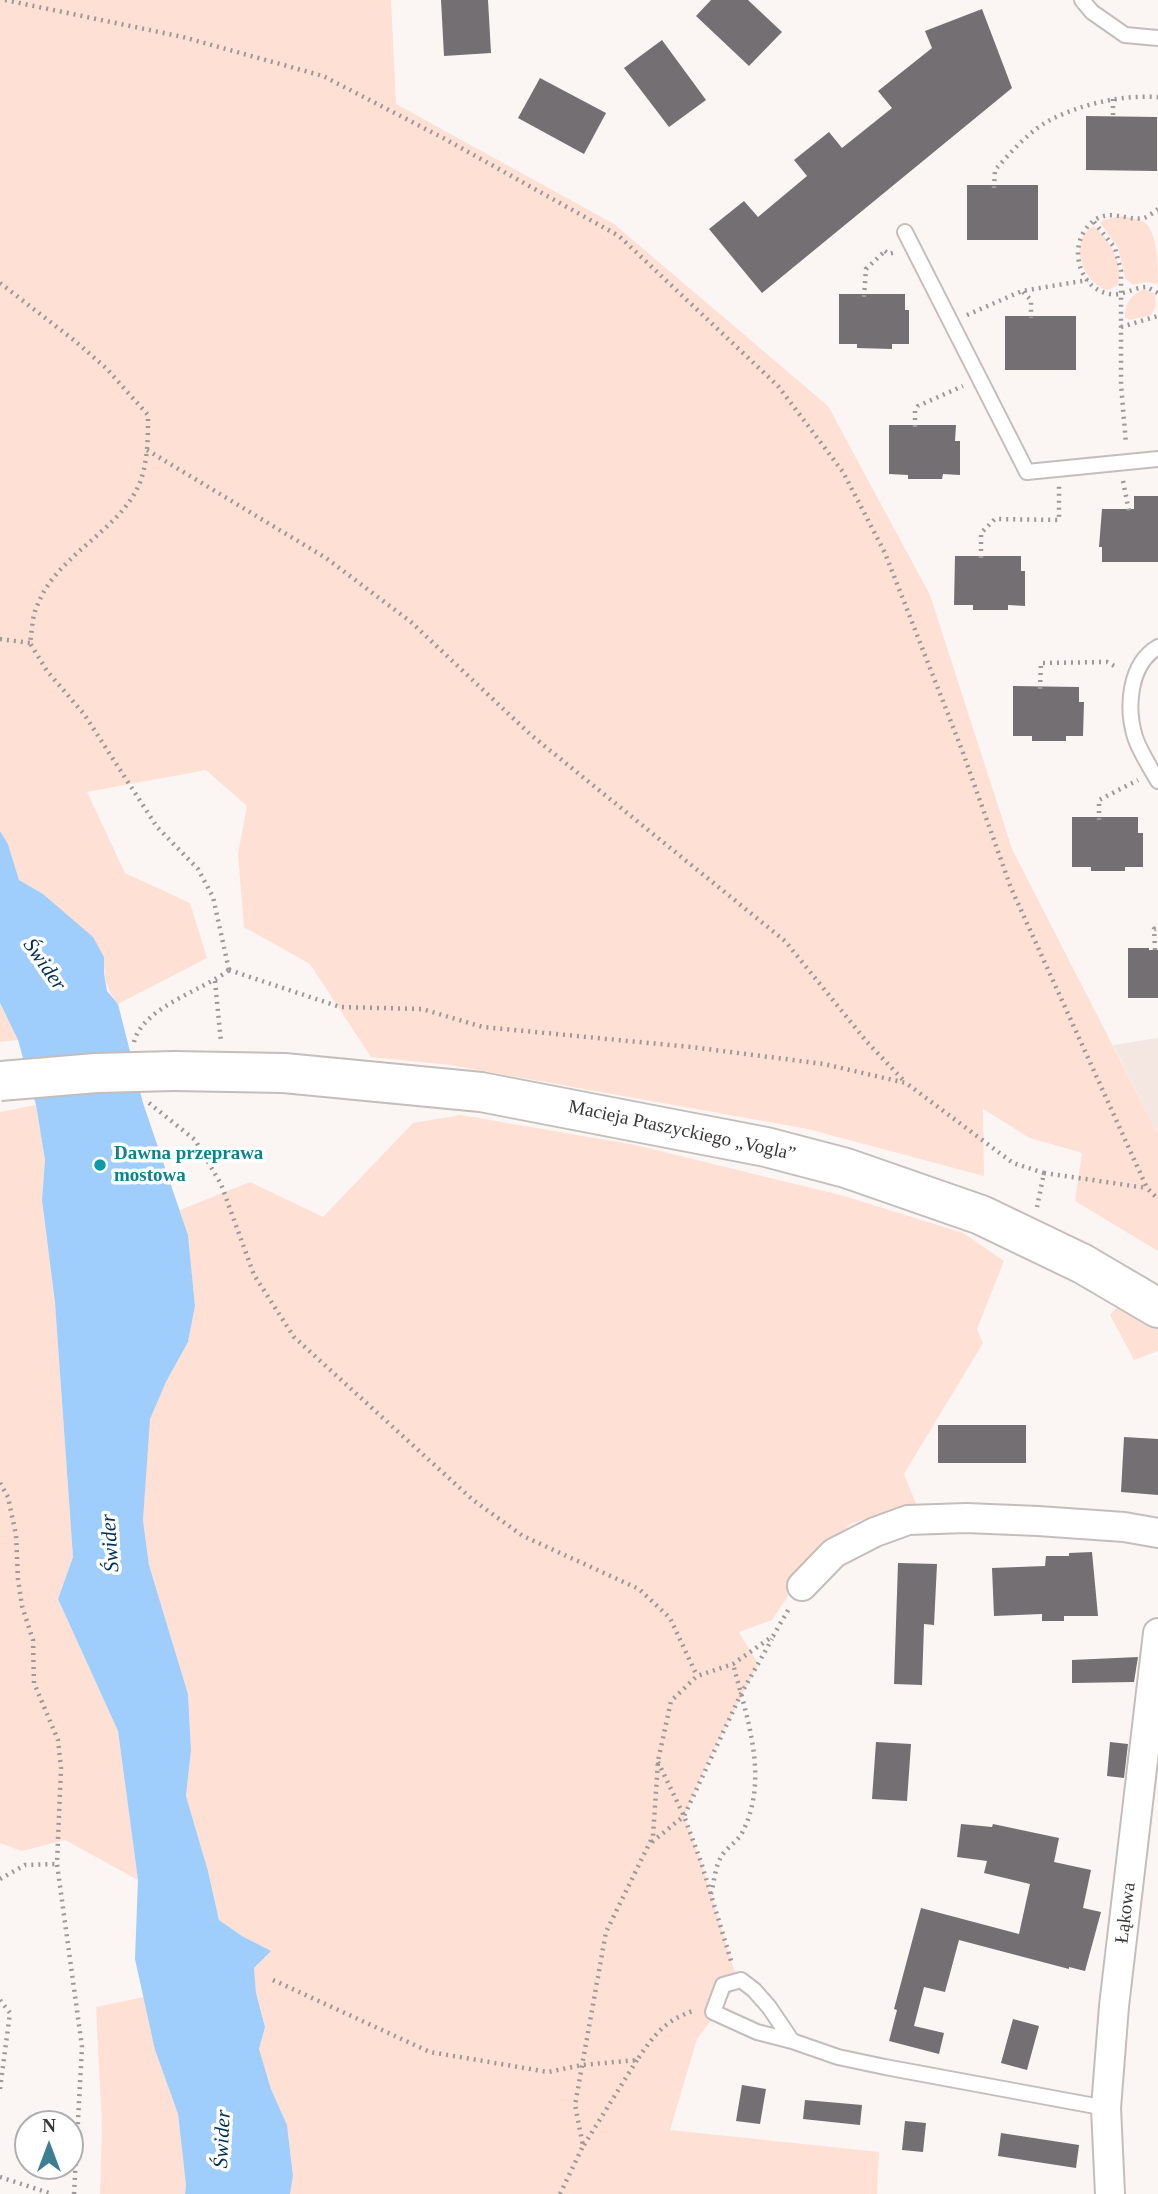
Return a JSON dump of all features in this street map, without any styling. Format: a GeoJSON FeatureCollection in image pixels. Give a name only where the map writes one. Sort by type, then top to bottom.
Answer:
{"type":"FeatureCollection","features":[{"type":"Feature","properties":{"kind":"street","name":"Macieja Ptaszyckiego „Vogla”"},"geometry":{"type":"LineString","coordinates":[[0,1081],[96,1073],[284,1073],[481,1092],[685,1129],[846,1167],[981,1215],[1111,1279],[1158,1308]]}},
{"type":"Feature","properties":{"kind":"street"},"geometry":{"type":"LineString","coordinates":[[802,1586],[834,1553],[875,1532],[908,1520],[965,1518],[1038,1521],[1124,1527],[1158,1533]]}},
{"type":"Feature","properties":{"kind":"street","name":"Łąkowa"},"geometry":{"type":"LineString","coordinates":[[1110,2194],[1105,2108],[1114,2006],[1158,1633]]}},
{"type":"Feature","properties":{"kind":"lane"},"geometry":{"type":"LineString","coordinates":[[1082,0],[1092,12],[1125,34],[1158,38]]}},
{"type":"Feature","properties":{"kind":"lane"},"geometry":{"type":"LineString","coordinates":[[905,232],[1027,472],[1124,467],[1158,459]]}},
{"type":"Feature","properties":{"kind":"lane"},"geometry":{"type":"LineString","coordinates":[[1158,647],[1146,656],[1137,669],[1132,718],[1135,736],[1158,781]]}},
{"type":"Feature","properties":{"kind":"lane"},"geometry":{"type":"LineString","coordinates":[[792,2042],[754,1990],[741,1980],[723,1985],[713,2012],[757,2032],[838,2057],[1105,2108]]}},
{"type":"Feature","properties":{"kind":"path"},"geometry":{"type":"LineString","coordinates":[[5,0],[183,37],[323,76],[502,170],[619,236],[778,386],[843,472],[885,552],[962,750],[1011,888],[1147,1188],[1158,1199]]}},
{"type":"Feature","properties":{"kind":"path"},"geometry":{"type":"LineString","coordinates":[[995,188],[995,170],[1014,149],[1045,124],[1113,99],[1158,97]]}},
{"type":"Feature","properties":{"kind":"path"},"geometry":{"type":"LineString","coordinates":[[1113,99],[1113,119]]}},
{"type":"Feature","properties":{"kind":"path"},"geometry":{"type":"LineString","coordinates":[[1158,209],[1141,218],[1114,214],[1094,222],[1084,230],[1077,253],[1079,264],[1088,280],[1103,292],[1113,295],[1147,287],[1158,293]]}},
{"type":"Feature","properties":{"kind":"path"},"geometry":{"type":"LineString","coordinates":[[1094,222],[1111,241],[1119,258],[1122,293],[1124,467],[1129,511]]}},
{"type":"Feature","properties":{"kind":"path"},"geometry":{"type":"LineString","coordinates":[[864,296],[866,269],[905,232]]}},
{"type":"Feature","properties":{"kind":"path"},"geometry":{"type":"LineString","coordinates":[[951,322],[1022,291],[1088,280]]}},
{"type":"Feature","properties":{"kind":"path"},"geometry":{"type":"LineString","coordinates":[[0,283],[106,368],[148,415],[147,450],[137,488],[116,517],[56,572],[36,606],[30,643],[47,671],[84,715],[157,827],[198,869],[213,897],[229,970]]}},
{"type":"Feature","properties":{"kind":"path"},"geometry":{"type":"LineString","coordinates":[[1022,291],[1031,300],[1031,318]]}},
{"type":"Feature","properties":{"kind":"path"},"geometry":{"type":"LineString","coordinates":[[1121,327],[1158,316]]}},
{"type":"Feature","properties":{"kind":"path"},"geometry":{"type":"LineString","coordinates":[[915,427],[915,411],[918,406],[973,382]]}},
{"type":"Feature","properties":{"kind":"path"},"geometry":{"type":"LineString","coordinates":[[147,450],[326,558],[411,622],[531,735],[785,941],[867,1042],[906,1083],[971,1134],[1013,1163],[1044,1173],[1147,1188]]}},
{"type":"Feature","properties":{"kind":"path"},"geometry":{"type":"LineString","coordinates":[[981,558],[981,533],[995,519],[1059,520],[1059,485]]}},
{"type":"Feature","properties":{"kind":"path"},"geometry":{"type":"LineString","coordinates":[[0,639],[30,643]]}},
{"type":"Feature","properties":{"kind":"path"},"geometry":{"type":"LineString","coordinates":[[1040,689],[1041,663],[1107,662],[1124,671]]}},
{"type":"Feature","properties":{"kind":"path"},"geometry":{"type":"LineString","coordinates":[[1099,820],[1100,800],[1143,778]]}},
{"type":"Feature","properties":{"kind":"path"},"geometry":{"type":"LineString","coordinates":[[1155,950],[1154,929],[1158,928]]}},
{"type":"Feature","properties":{"kind":"path"},"geometry":{"type":"LineString","coordinates":[[229,970],[340,1007],[422,1009],[483,1027],[691,1047],[824,1064],[906,1083]]}},
{"type":"Feature","properties":{"kind":"path"},"geometry":{"type":"LineString","coordinates":[[220,1020],[215,981],[229,970]]}},
{"type":"Feature","properties":{"kind":"path"},"geometry":{"type":"LineString","coordinates":[[195,1140],[221,1184],[254,1275],[294,1337],[483,1507],[523,1536],[639,1589],[670,1618],[697,1676]]}},
{"type":"Feature","properties":{"kind":"path"},"geometry":{"type":"LineString","coordinates":[[1030,1238],[1044,1173]]}},
{"type":"Feature","properties":{"kind":"path"},"geometry":{"type":"LineString","coordinates":[[0,1483],[8,1497],[16,1535],[22,1606],[33,1640],[34,1683],[58,1740],[61,1768],[57,1864],[82,2048],[74,2194]]}},
{"type":"Feature","properties":{"kind":"path"},"geometry":{"type":"LineString","coordinates":[[648,1845],[684,1816],[741,1694],[802,1586]]}},
{"type":"Feature","properties":{"kind":"path"},"geometry":{"type":"LineString","coordinates":[[583,2146],[575,2105],[606,1932],[653,1836],[658,1761],[671,1701],[697,1676],[733,1664],[774,1636]]}},
{"type":"Feature","properties":{"kind":"path"},"geometry":{"type":"LineString","coordinates":[[711,1894],[721,1857],[741,1835],[753,1808],[756,1773],[751,1730],[733,1664]]}},
{"type":"Feature","properties":{"kind":"path"},"geometry":{"type":"LineString","coordinates":[[658,1761],[684,1816],[734,1970],[741,1980]]}},
{"type":"Feature","properties":{"kind":"path"},"geometry":{"type":"LineString","coordinates":[[0,1880],[25,1865],[57,1864]]}},
{"type":"Feature","properties":{"kind":"path"},"geometry":{"type":"LineString","coordinates":[[273,1980],[430,2052],[548,2072],[582,2064],[637,2060]]}},
{"type":"Feature","properties":{"kind":"path"},"geometry":{"type":"LineString","coordinates":[[0,2000],[10,2013],[0,2090]]}},
{"type":"Feature","properties":{"kind":"path"},"geometry":{"type":"LineString","coordinates":[[560,2194],[583,2146],[656,2033],[669,2021],[696,2010],[713,2012]]}},
{"type":"Feature","properties":{"kind":"path"},"geometry":{"type":"LineString","coordinates":[[0,2177],[52,2194]]}},
{"type":"Feature","properties":{"kind":"shaded area"},"geometry":{"type":"Polygon","coordinates":[[[0,0],[391,0],[396,104],[614,224],[828,406],[930,595],[1012,849],[1158,1134],[1158,1251],[1075,1201],[1082,1153],[1030,1138],[983,1109],[984,1176],[808,1129],[450,1065],[371,1057],[310,964],[244,927],[238,854],[247,806],[206,770],[87,792],[125,873],[190,903],[207,958],[118,1004],[106,982],[104,957],[43,894],[19,880],[8,844],[0,831],[0,0]]]}},
{"type":"Feature","properties":{"kind":"shaded area"},"geometry":{"type":"Polygon","coordinates":[[[1123,216],[1144,222],[1149,227],[1156,250],[1158,284],[1145,282],[1133,285],[1125,278],[1118,247],[1101,224],[1103,220],[1123,216]]]}},
{"type":"Feature","properties":{"kind":"shaded area"},"geometry":{"type":"Polygon","coordinates":[[[1094,226],[1110,245],[1119,268],[1118,285],[1108,290],[1091,280],[1082,261],[1081,241],[1086,232],[1094,226]]]}},
{"type":"Feature","properties":{"kind":"shaded area"},"geometry":{"type":"Polygon","coordinates":[[[1144,289],[1155,294],[1156,306],[1151,315],[1130,320],[1125,317],[1126,307],[1135,294],[1144,289]]]}},
{"type":"Feature","properties":{"kind":"shaded area"},"geometry":{"type":"Polygon","coordinates":[[[0,1004],[18,1040],[0,1042],[0,1004]]]}},
{"type":"Feature","properties":{"kind":"shaded area"},"geometry":{"type":"Polygon","coordinates":[[[1158,1038],[1158,1134],[1113,1045],[1158,1038]]]}},
{"type":"Feature","properties":{"kind":"shaded area"},"geometry":{"type":"Polygon","coordinates":[[[36,1105],[45,1160],[42,1200],[55,1303],[73,1557],[58,1599],[118,1731],[138,1880],[65,1840],[22,1851],[0,1843],[0,1112],[36,1105]]]}},
{"type":"Feature","properties":{"kind":"shaded area"},"geometry":{"type":"Polygon","coordinates":[[[461,1115],[635,1145],[844,1196],[963,1233],[1004,1261],[977,1329],[983,1343],[904,1474],[916,1504],[852,1523],[811,1561],[772,1620],[739,1632],[758,1664],[711,1755],[684,1816],[734,1970],[741,1980],[697,2039],[670,2130],[879,2152],[877,2194],[290,2194],[293,2176],[287,2125],[271,2089],[259,2049],[265,2026],[256,1993],[254,1968],[270,1951],[219,1920],[186,1796],[191,1750],[188,1694],[149,1565],[143,1520],[149,1419],[188,1342],[195,1306],[188,1235],[180,1210],[250,1182],[323,1217],[413,1123],[461,1115]]]}},
{"type":"Feature","properties":{"kind":"shaded area"},"geometry":{"type":"Polygon","coordinates":[[[1121,1303],[1158,1328],[1158,1351],[1134,1360],[1110,1315],[1121,1303]]]}},
{"type":"Feature","properties":{"kind":"shaded area"},"geometry":{"type":"Polygon","coordinates":[[[144,1997],[155,2050],[178,2114],[185,2194],[100,2194],[102,2125],[96,2007],[144,1997]]]}},
{"type":"Feature","properties":{"kind":"water","name":"Świder"},"geometry":{"type":"Polygon","coordinates":[[[0,831],[8,844],[19,880],[43,894],[93,937],[104,957],[107,991],[118,1004],[143,1103],[188,1235],[195,1306],[188,1342],[150,1419],[143,1520],[149,1565],[188,1694],[191,1750],[186,1796],[219,1920],[271,1951],[254,1968],[256,1993],[265,2027],[259,2049],[271,2089],[287,2125],[293,2176],[290,2194],[185,2194],[178,2114],[155,2050],[135,1959],[138,1880],[118,1731],[58,1599],[73,1557],[55,1303],[42,1200],[45,1160],[36,1105],[18,1040],[0,1003],[0,831]]]}},
{"type":"Feature","properties":{"kind":"building"},"geometry":{"type":"Polygon","coordinates":[[[441,0],[488,0],[491,53],[444,56],[441,0]]]}},
{"type":"Feature","properties":{"kind":"building"},"geometry":{"type":"Polygon","coordinates":[[[711,0],[748,0],[782,32],[749,66],[696,16],[711,0]]]}},
{"type":"Feature","properties":{"kind":"building"},"geometry":{"type":"Polygon","coordinates":[[[982,9],[1012,88],[762,293],[709,229],[744,201],[758,217],[807,176],[794,160],[829,132],[842,148],[892,108],[878,91],[932,48],[925,31],[982,9]]]}},
{"type":"Feature","properties":{"kind":"building"},"geometry":{"type":"Polygon","coordinates":[[[662,40],[706,100],[669,127],[624,68],[662,40]]]}},
{"type":"Feature","properties":{"kind":"building"},"geometry":{"type":"Polygon","coordinates":[[[540,78],[606,113],[584,154],[518,118],[540,78]]]}},
{"type":"Feature","properties":{"kind":"building"},"geometry":{"type":"Polygon","coordinates":[[[1086,116],[1157,117],[1157,171],[1086,170],[1086,116]]]}},
{"type":"Feature","properties":{"kind":"building"},"geometry":{"type":"Polygon","coordinates":[[[967,185],[1038,185],[1038,240],[967,240],[967,185]]]}},
{"type":"Feature","properties":{"kind":"building"},"geometry":{"type":"Polygon","coordinates":[[[839,294],[905,294],[905,310],[909,310],[909,344],[892,344],[892,349],[857,348],[857,344],[839,344],[839,294]]]}},
{"type":"Feature","properties":{"kind":"building"},"geometry":{"type":"Polygon","coordinates":[[[1005,316],[1076,316],[1076,370],[1005,370],[1005,316]]]}},
{"type":"Feature","properties":{"kind":"building"},"geometry":{"type":"Polygon","coordinates":[[[889,425],[956,425],[955,441],[960,441],[960,475],[943,474],[942,479],[908,479],[908,475],[889,474],[889,425]]]}},
{"type":"Feature","properties":{"kind":"building"},"geometry":{"type":"Polygon","coordinates":[[[1134,496],[1158,496],[1158,562],[1102,562],[1102,547],[1099,547],[1102,509],[1134,509],[1134,496]]]}},
{"type":"Feature","properties":{"kind":"building"},"geometry":{"type":"Polygon","coordinates":[[[955,556],[1021,556],[1021,571],[1025,571],[1025,606],[1008,605],[1008,610],[973,610],[973,605],[954,605],[955,556]]]}},
{"type":"Feature","properties":{"kind":"building"},"geometry":{"type":"Polygon","coordinates":[[[1013,686],[1079,687],[1079,702],[1084,702],[1083,736],[1066,736],[1066,741],[1032,741],[1032,736],[1013,736],[1013,686]]]}},
{"type":"Feature","properties":{"kind":"building"},"geometry":{"type":"Polygon","coordinates":[[[1072,817],[1138,817],[1138,833],[1143,833],[1143,867],[1125,867],[1125,871],[1091,871],[1091,867],[1072,867],[1072,817]]]}},
{"type":"Feature","properties":{"kind":"building"},"geometry":{"type":"Polygon","coordinates":[[[1128,948],[1158,950],[1158,998],[1128,998],[1128,948]]]}},
{"type":"Feature","properties":{"kind":"building"},"geometry":{"type":"Polygon","coordinates":[[[938,1425],[1026,1425],[1026,1463],[938,1463],[938,1425]]]}},
{"type":"Feature","properties":{"kind":"building"},"geometry":{"type":"Polygon","coordinates":[[[1124,1437],[1158,1439],[1158,1495],[1121,1492],[1124,1437]]]}},
{"type":"Feature","properties":{"kind":"building"},"geometry":{"type":"Polygon","coordinates":[[[1092,1552],[1098,1616],[1064,1616],[1064,1621],[1042,1621],[1042,1614],[994,1616],[992,1568],[1045,1566],[1046,1556],[1092,1552]]]}},
{"type":"Feature","properties":{"kind":"building"},"geometry":{"type":"Polygon","coordinates":[[[898,1563],[937,1564],[934,1625],[924,1624],[922,1685],[894,1684],[898,1563]]]}},
{"type":"Feature","properties":{"kind":"building"},"geometry":{"type":"Polygon","coordinates":[[[1138,1657],[1134,1682],[1072,1683],[1072,1660],[1138,1657]]]}},
{"type":"Feature","properties":{"kind":"building"},"geometry":{"type":"Polygon","coordinates":[[[876,1742],[911,1744],[907,1801],[872,1799],[876,1742]]]}},
{"type":"Feature","properties":{"kind":"building"},"geometry":{"type":"Polygon","coordinates":[[[1110,1742],[1128,1744],[1124,1778],[1107,1776],[1110,1742]]]}},
{"type":"Feature","properties":{"kind":"building"},"geometry":{"type":"Polygon","coordinates":[[[961,1824],[992,1827],[993,1824],[1059,1838],[1054,1862],[1091,1870],[1083,1908],[1101,1912],[1085,1971],[959,1940],[945,1992],[924,1987],[914,2026],[944,2033],[939,2054],[889,2041],[897,2010],[894,2009],[921,1908],[1019,1934],[1030,1884],[984,1873],[987,1861],[957,1857],[961,1824]]]}},
{"type":"Feature","properties":{"kind":"building"},"geometry":{"type":"Polygon","coordinates":[[[1013,2019],[1039,2026],[1027,2070],[1001,2063],[1013,2019]]]}},
{"type":"Feature","properties":{"kind":"building"},"geometry":{"type":"Polygon","coordinates":[[[742,2085],[766,2089],[760,2124],[736,2121],[742,2085]]]}},
{"type":"Feature","properties":{"kind":"building"},"geometry":{"type":"Polygon","coordinates":[[[805,2100],[862,2105],[860,2125],[803,2119],[805,2100]]]}},
{"type":"Feature","properties":{"kind":"building"},"geometry":{"type":"Polygon","coordinates":[[[905,2121],[926,2123],[923,2152],[902,2150],[905,2121]]]}},
{"type":"Feature","properties":{"kind":"building"},"geometry":{"type":"Polygon","coordinates":[[[1001,2133],[1079,2145],[1076,2168],[998,2156],[1001,2133]]]}},
{"type":"Feature","properties":{"kind":"place","name":"Dawna przeprawa mostowa"},"geometry":{"type":"Point","coordinates":[100,1165]}}]}
